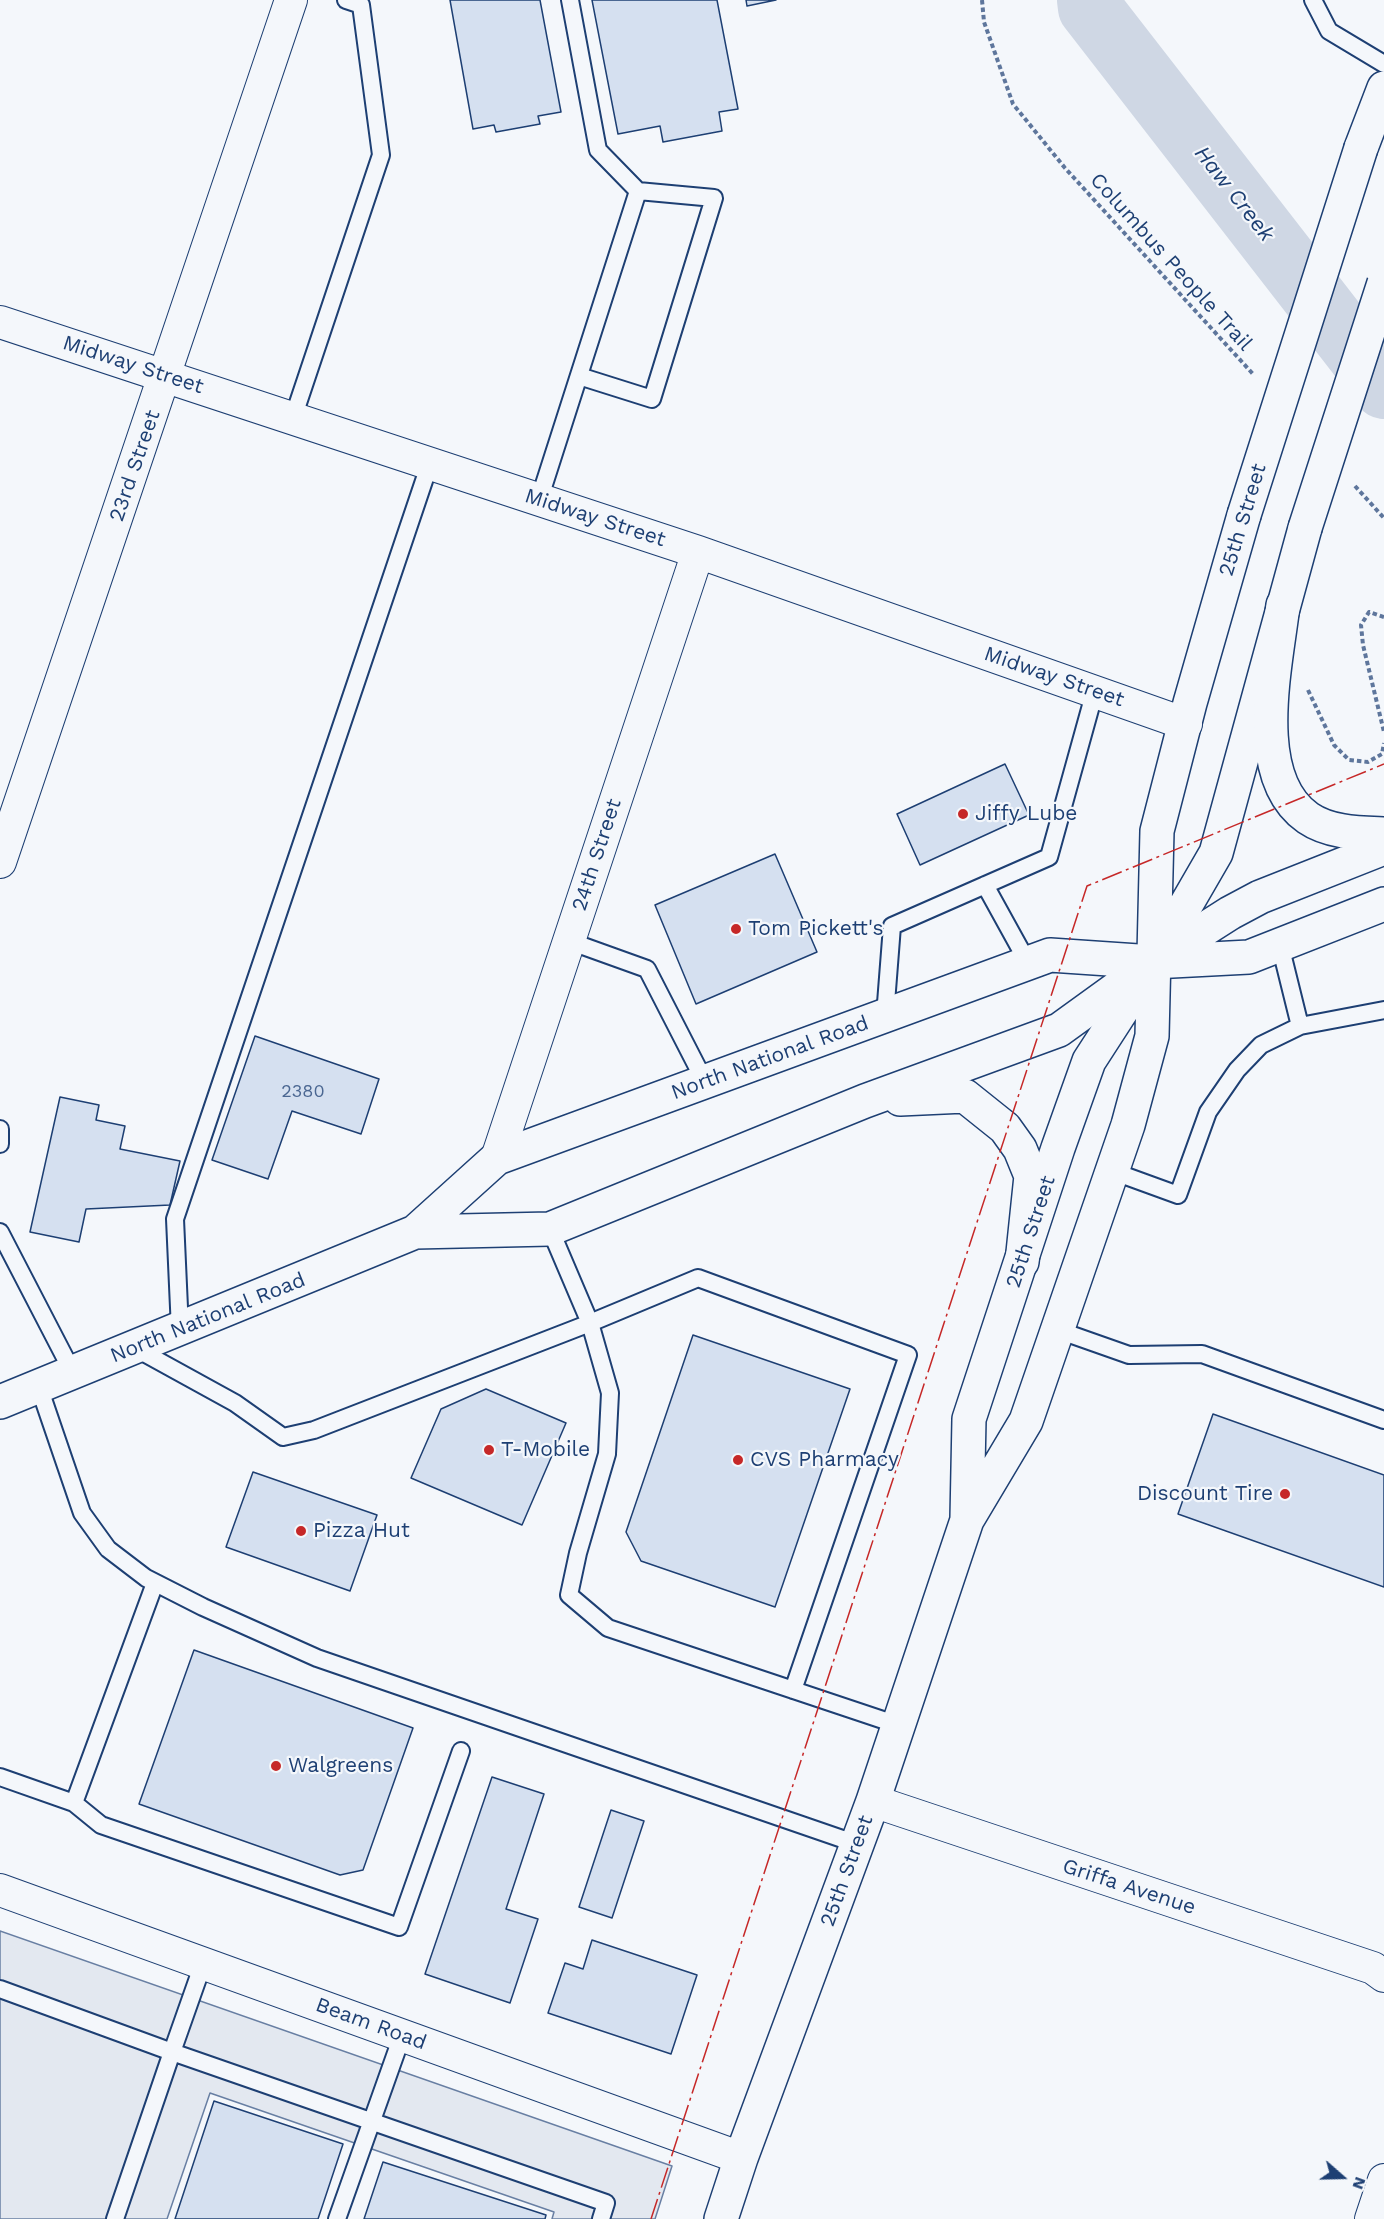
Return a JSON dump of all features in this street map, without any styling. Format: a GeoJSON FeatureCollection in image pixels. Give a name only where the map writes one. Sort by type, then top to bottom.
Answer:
{"type":"FeatureCollection","features":[{"type":"Feature","properties":{"kind":"main road","name":"25th Street"},"geometry":{"type":"LineString","coordinates":[[721,2219],[741,2158],[873,1801],[967,1520],[1026,1420],[1128,1125],[1152,1036],[1157,831],[1244,515],[1361,148],[1384,88]]}},
{"type":"Feature","properties":{"kind":"main road","name":"25th Street"},"geometry":{"type":"LineString","coordinates":[[967,1520],[969,1419],[1058,1148],[1089,1061],[1153,962],[1216,853],[1305,528],[1384,284]]}},
{"type":"Feature","properties":{"kind":"main road"},"geometry":{"type":"LineString","coordinates":[[1283,605],[1270,717],[1274,766],[1280,784],[1292,804],[1310,819],[1340,831],[1384,834]]}},
{"type":"Feature","properties":{"kind":"main road","name":"North National Road"},"geometry":{"type":"LineString","coordinates":[[415,1232],[550,1228],[865,1101],[1059,1030],[1153,962],[1260,897],[1384,848]]}},
{"type":"Feature","properties":{"kind":"main road","name":"North National Road"},"geometry":{"type":"LineString","coordinates":[[0,1402],[415,1232],[497,1158],[1050,955],[1153,962],[1249,957],[1384,904]]}},
{"type":"Feature","properties":{"kind":"main road"},"geometry":{"type":"LineString","coordinates":[[865,1101],[965,1096],[1005,1128],[1020,1149],[1032,1176],[1022,1262]]}},
{"type":"Feature","properties":{"kind":"street","name":"23rd Street"},"geometry":{"type":"LineString","coordinates":[[0,862],[291,0]]}},
{"type":"Feature","properties":{"kind":"street","name":"Midway Street"},"geometry":{"type":"LineString","coordinates":[[0,322],[698,552],[1186,724]]}},
{"type":"Feature","properties":{"kind":"street","name":"24th Street"},"geometry":{"type":"LineString","coordinates":[[497,1158],[698,552]]}},
{"type":"Feature","properties":{"kind":"street","name":"Griffa Avenue"},"geometry":{"type":"LineString","coordinates":[[873,1801],[1372,1968],[1384,1976]]}},
{"type":"Feature","properties":{"kind":"street","name":"Beam Road"},"geometry":{"type":"LineString","coordinates":[[0,1890],[741,2158]]}},
{"type":"Feature","properties":{"kind":"street"},"geometry":{"type":"LineString","coordinates":[[1371,2219],[1384,2180]]}},
{"type":"Feature","properties":{"kind":"lane"},"geometry":{"type":"LineString","coordinates":[[570,0],[598,150],[638,191],[714,198],[652,399],[579,376]]}},
{"type":"Feature","properties":{"kind":"lane"},"geometry":{"type":"LineString","coordinates":[[1313,0],[1329,31],[1384,64]]}},
{"type":"Feature","properties":{"kind":"lane"},"geometry":{"type":"LineString","coordinates":[[293,418],[381,154],[357,2]]}},
{"type":"Feature","properties":{"kind":"lane"},"geometry":{"type":"LineString","coordinates":[[539,500],[638,191]]}},
{"type":"Feature","properties":{"kind":"lane"},"geometry":{"type":"LineString","coordinates":[[180,1330],[175,1219],[430,463]]}},
{"type":"Feature","properties":{"kind":"lane"},"geometry":{"type":"LineString","coordinates":[[885,1016],[891,926],[1049,857],[1095,692]]}},
{"type":"Feature","properties":{"kind":"lane"},"geometry":{"type":"LineString","coordinates":[[985,885],[1028,963]]}},
{"type":"Feature","properties":{"kind":"lane"},"geometry":{"type":"LineString","coordinates":[[569,941],[647,969],[705,1082]]}},
{"type":"Feature","properties":{"kind":"lane"},"geometry":{"type":"LineString","coordinates":[[1280,945],[1300,1026]]}},
{"type":"Feature","properties":{"kind":"lane"},"geometry":{"type":"LineString","coordinates":[[1112,1171],[1178,1195],[1208,1112],[1237,1070],[1261,1045],[1300,1026],[1384,1010]]}},
{"type":"Feature","properties":{"kind":"lane"},"geometry":{"type":"LineString","coordinates":[[0,1129],[0,1144]]}},
{"type":"Feature","properties":{"kind":"lane"},"geometry":{"type":"LineString","coordinates":[[550,1228],[590,1323],[610,1393],[607,1454],[568,1595],[608,1628],[898,1725]]}},
{"type":"Feature","properties":{"kind":"lane"},"geometry":{"type":"LineString","coordinates":[[0,1232],[73,1373]]}},
{"type":"Feature","properties":{"kind":"lane"},"geometry":{"type":"LineString","coordinates":[[135,1348],[235,1403],[283,1437],[314,1430],[590,1323],[698,1278],[908,1354],[793,1690]]}},
{"type":"Feature","properties":{"kind":"lane"},"geometry":{"type":"LineString","coordinates":[[1059,1330],[1129,1355],[1202,1354],[1384,1420]]}},
{"type":"Feature","properties":{"kind":"lane"},"geometry":{"type":"LineString","coordinates":[[39,1387],[82,1513],[108,1549],[146,1578],[203,1607],[317,1658],[857,1844]]}},
{"type":"Feature","properties":{"kind":"lane"},"geometry":{"type":"LineString","coordinates":[[74,1803],[155,1583]]}},
{"type":"Feature","properties":{"kind":"lane"},"geometry":{"type":"LineString","coordinates":[[0,1777],[74,1803],[101,1825],[399,1927],[461,1751]]}},
{"type":"Feature","properties":{"kind":"lane"},"geometry":{"type":"LineString","coordinates":[[115,2219],[203,1964]]}},
{"type":"Feature","properties":{"kind":"lane"},"geometry":{"type":"LineString","coordinates":[[0,1989],[172,2052],[606,2203],[601,2219]]}},
{"type":"Feature","properties":{"kind":"lane"},"geometry":{"type":"LineString","coordinates":[[337,2219],[402,2036]]}},
{"type":"Feature","properties":{"kind":"path","name":"Columbus People Trail"},"geometry":{"type":"LineString","coordinates":[[982,0],[984,22],[1013,104],[1065,168],[1256,378]]}},
{"type":"Feature","properties":{"kind":"path"},"geometry":{"type":"LineString","coordinates":[[1352,483],[1384,518]]}},
{"type":"Feature","properties":{"kind":"path"},"geometry":{"type":"LineString","coordinates":[[1384,617],[1369,612],[1361,626],[1363,645],[1384,732]]}},
{"type":"Feature","properties":{"kind":"path"},"geometry":{"type":"LineString","coordinates":[[1303,680],[1334,745],[1348,760],[1368,762],[1382,754],[1384,743]]}},
{"type":"Feature","properties":{"kind":"shaded area"},"geometry":{"type":"Polygon","coordinates":[[[0,1931],[672,2166],[655,2219],[552,2219],[554,2212],[210,2093],[167,2219],[0,2219],[0,1931]]]}},
{"type":"Feature","properties":{"kind":"building"},"geometry":{"type":"Polygon","coordinates":[[[450,0],[540,0],[561,112],[538,116],[540,124],[496,132],[494,125],[473,129],[450,0]]]}},
{"type":"Feature","properties":{"kind":"building"},"geometry":{"type":"Polygon","coordinates":[[[592,0],[717,0],[738,109],[719,112],[722,131],[663,142],[660,126],[618,134],[592,0]]]}},
{"type":"Feature","properties":{"kind":"building"},"geometry":{"type":"Polygon","coordinates":[[[746,0],[776,0],[747,6],[746,0]]]}},
{"type":"Feature","properties":{"kind":"building","name":"Jiffy Lube"},"geometry":{"type":"Polygon","coordinates":[[[1005,764],[1029,815],[920,865],[897,814],[1005,764]]]}},
{"type":"Feature","properties":{"kind":"building","name":"Tom Pickett's"},"geometry":{"type":"Polygon","coordinates":[[[775,854],[817,952],[696,1004],[655,905],[775,854]]]}},
{"type":"Feature","properties":{"kind":"building"},"geometry":{"type":"Polygon","coordinates":[[[255,1036],[379,1079],[361,1134],[292,1111],[268,1179],[212,1160],[255,1036]]]}},
{"type":"Feature","properties":{"kind":"building"},"geometry":{"type":"Polygon","coordinates":[[[60,1097],[99,1105],[96,1120],[125,1126],[120,1149],[180,1161],[170,1205],[86,1209],[79,1242],[30,1232],[60,1097]]]}},
{"type":"Feature","properties":{"kind":"building","name":"CVS Pharmacy"},"geometry":{"type":"Polygon","coordinates":[[[693,1335],[850,1389],[775,1607],[641,1561],[626,1532],[693,1335]]]}},
{"type":"Feature","properties":{"kind":"building","name":"T-Mobile"},"geometry":{"type":"Polygon","coordinates":[[[486,1389],[566,1423],[522,1525],[411,1478],[441,1409],[486,1389]]]}},
{"type":"Feature","properties":{"kind":"building","name":"Discount Tire"},"geometry":{"type":"Polygon","coordinates":[[[1213,1414],[1384,1475],[1384,1587],[1178,1514],[1213,1414]]]}},
{"type":"Feature","properties":{"kind":"building","name":"Pizza Hut"},"geometry":{"type":"Polygon","coordinates":[[[253,1472],[377,1515],[350,1591],[226,1547],[253,1472]]]}},
{"type":"Feature","properties":{"kind":"building","name":"Walgreens"},"geometry":{"type":"Polygon","coordinates":[[[194,1650],[413,1728],[363,1870],[340,1875],[139,1804],[194,1650]]]}},
{"type":"Feature","properties":{"kind":"building"},"geometry":{"type":"Polygon","coordinates":[[[492,1777],[544,1794],[506,1909],[538,1919],[510,2003],[425,1974],[492,1777]]]}},
{"type":"Feature","properties":{"kind":"building"},"geometry":{"type":"Polygon","coordinates":[[[611,1810],[644,1821],[612,1918],[579,1907],[611,1810]]]}},
{"type":"Feature","properties":{"kind":"building"},"geometry":{"type":"Polygon","coordinates":[[[592,1940],[697,1975],[671,2054],[548,2013],[565,1963],[583,1969],[592,1940]]]}},
{"type":"Feature","properties":{"kind":"building"},"geometry":{"type":"Polygon","coordinates":[[[214,2101],[343,2144],[318,2219],[175,2219],[214,2101]]]}},
{"type":"Feature","properties":{"kind":"building"},"geometry":{"type":"Polygon","coordinates":[[[383,2162],[546,2215],[545,2219],[364,2219],[383,2162]]]}},
{"type":"Feature","properties":{"kind":"waterway","name":"Haw Creek"},"geometry":{"type":"LineString","coordinates":[[1089,0],[1090,8],[1384,387]]}},
{"type":"Feature","properties":{"kind":"power"},"geometry":{"type":"LineString","coordinates":[[651,2219],[1087,886],[1384,764]]}},
{"type":"Feature","properties":{"kind":"place","name":"Jiffy Lube"},"geometry":{"type":"Point","coordinates":[963,814]}},
{"type":"Feature","properties":{"kind":"place","name":"Tom Pickett's"},"geometry":{"type":"Point","coordinates":[736,929]}},
{"type":"Feature","properties":{"kind":"place","name":"T-Mobile"},"geometry":{"type":"Point","coordinates":[489,1450]}},
{"type":"Feature","properties":{"kind":"place","name":"CVS Pharmacy"},"geometry":{"type":"Point","coordinates":[738,1460]}},
{"type":"Feature","properties":{"kind":"place","name":"Discount Tire"},"geometry":{"type":"Point","coordinates":[1285,1494]}},
{"type":"Feature","properties":{"kind":"place","name":"Pizza Hut"},"geometry":{"type":"Point","coordinates":[301,1531]}},
{"type":"Feature","properties":{"kind":"place","name":"Walgreens"},"geometry":{"type":"Point","coordinates":[276,1766]}}]}
